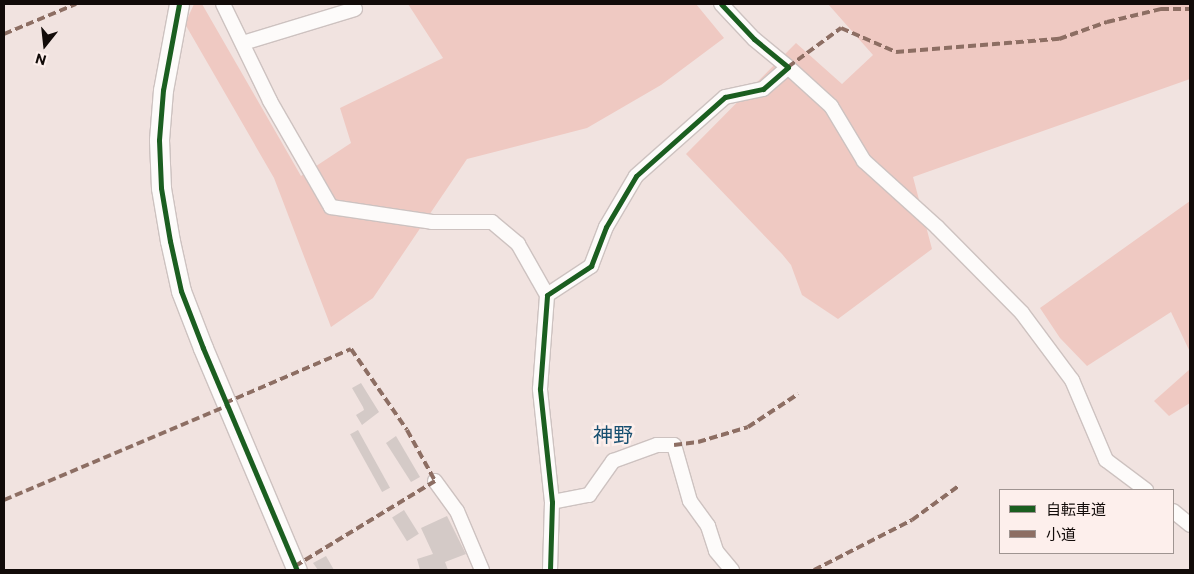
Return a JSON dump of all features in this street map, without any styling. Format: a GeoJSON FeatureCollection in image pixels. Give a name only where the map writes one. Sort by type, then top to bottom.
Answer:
{"type":"FeatureCollection","features":[{"type":"Feature","properties":{"kind":"street"},"geometry":{"type":"LineString","coordinates":[[179,4],[163,90],[159,140],[161,188],[170,241],[181,291],[203,348],[297,570]]}},
{"type":"Feature","properties":{"kind":"street"},"geometry":{"type":"LineString","coordinates":[[223,4],[270,101],[331,207],[432,222],[492,222],[518,244],[547,295],[540,389],[552,502],[550,570]]}},
{"type":"Feature","properties":{"kind":"street"},"geometry":{"type":"LineString","coordinates":[[722,4],[754,39],[831,106],[864,161],[937,227],[1022,313],[1072,380],[1106,460],[1145,489]]}},
{"type":"Feature","properties":{"kind":"street"},"geometry":{"type":"LineString","coordinates":[[243,43],[355,10]]}},
{"type":"Feature","properties":{"kind":"street"},"geometry":{"type":"LineString","coordinates":[[547,295],[591,266],[606,227],[636,176],[725,97],[763,89],[788,67]]}},
{"type":"Feature","properties":{"kind":"street"},"geometry":{"type":"LineString","coordinates":[[552,502],[589,495],[613,461],[619,458],[657,445],[674,445],[690,501],[708,526],[716,551],[732,570]]}},
{"type":"Feature","properties":{"kind":"street"},"geometry":{"type":"LineString","coordinates":[[435,481],[457,511],[482,570]]}},
{"type":"Feature","properties":{"kind":"street"},"geometry":{"type":"LineString","coordinates":[[1174,512],[1190,525]]}},
{"type":"Feature","properties":{"kind":"shaded area"},"geometry":{"type":"Polygon","coordinates":[[[194,4],[202,4],[301,176],[351,143],[340,108],[443,58],[408,4],[696,4],[724,38],[661,85],[587,128],[467,159],[373,298],[331,327],[274,178],[185,24],[194,4]]]}},
{"type":"Feature","properties":{"kind":"shaded area"},"geometry":{"type":"Polygon","coordinates":[[[828,4],[1190,4],[1190,79],[913,177],[932,249],[838,319],[802,295],[791,265],[782,254],[686,154],[796,43],[842,84],[873,55],[828,4]]]}},
{"type":"Feature","properties":{"kind":"shaded area"},"geometry":{"type":"Polygon","coordinates":[[[1190,201],[1190,352],[1171,312],[1087,366],[1060,338],[1040,308],[1190,201]]]}},
{"type":"Feature","properties":{"kind":"shaded area"},"geometry":{"type":"Polygon","coordinates":[[[1190,369],[1190,403],[1169,416],[1154,401],[1190,369]]]}},
{"type":"Feature","properties":{"kind":"building"},"geometry":{"type":"Polygon","coordinates":[[[361,383],[379,412],[362,425],[356,415],[364,410],[352,388],[361,383]]]}},
{"type":"Feature","properties":{"kind":"building"},"geometry":{"type":"Polygon","coordinates":[[[358,430],[390,488],[382,492],[350,434],[358,430]]]}},
{"type":"Feature","properties":{"kind":"building"},"geometry":{"type":"Polygon","coordinates":[[[396,436],[420,477],[411,482],[386,443],[396,436]]]}},
{"type":"Feature","properties":{"kind":"building"},"geometry":{"type":"Polygon","coordinates":[[[404,510],[419,534],[407,541],[392,517],[404,510]]]}},
{"type":"Feature","properties":{"kind":"building"},"geometry":{"type":"Polygon","coordinates":[[[447,516],[466,554],[445,562],[448,570],[420,570],[417,559],[433,554],[421,528],[447,516]]]}},
{"type":"Feature","properties":{"kind":"building"},"geometry":{"type":"Polygon","coordinates":[[[326,556],[334,570],[318,570],[313,563],[326,556]]]}},
{"type":"Feature","properties":{"kind":"marked path"},"geometry":{"type":"LineString","coordinates":[[4,34],[76,4]]}},
{"type":"Feature","properties":{"kind":"marked path"},"geometry":{"type":"LineString","coordinates":[[788,67],[841,28],[896,52],[1059,39],[1107,22],[1161,9],[1190,9]]}},
{"type":"Feature","properties":{"kind":"marked path"},"geometry":{"type":"LineString","coordinates":[[225,403],[351,349],[407,430],[435,481],[295,566]]}},
{"type":"Feature","properties":{"kind":"marked path"},"geometry":{"type":"LineString","coordinates":[[674,445],[698,442],[748,427],[798,394]]}},
{"type":"Feature","properties":{"kind":"marked path"},"geometry":{"type":"LineString","coordinates":[[4,500],[226,406]]}},
{"type":"Feature","properties":{"kind":"marked path"},"geometry":{"type":"LineString","coordinates":[[814,570],[912,520],[960,485]]}},
{"type":"Feature","properties":{"kind":"cycle path"},"geometry":{"type":"LineString","coordinates":[[179,4],[163,90],[159,140],[161,188],[170,241],[181,291],[203,348],[297,570]]}},
{"type":"Feature","properties":{"kind":"cycle path"},"geometry":{"type":"LineString","coordinates":[[550,570],[552,502],[540,389],[547,295],[591,266],[606,227],[636,176],[725,97],[763,89],[788,67],[754,39],[721,4]]}},
{"type":"Feature","properties":{"kind":"district","name":"神野"},"geometry":{"type":"Point","coordinates":[613,434]}}]}
